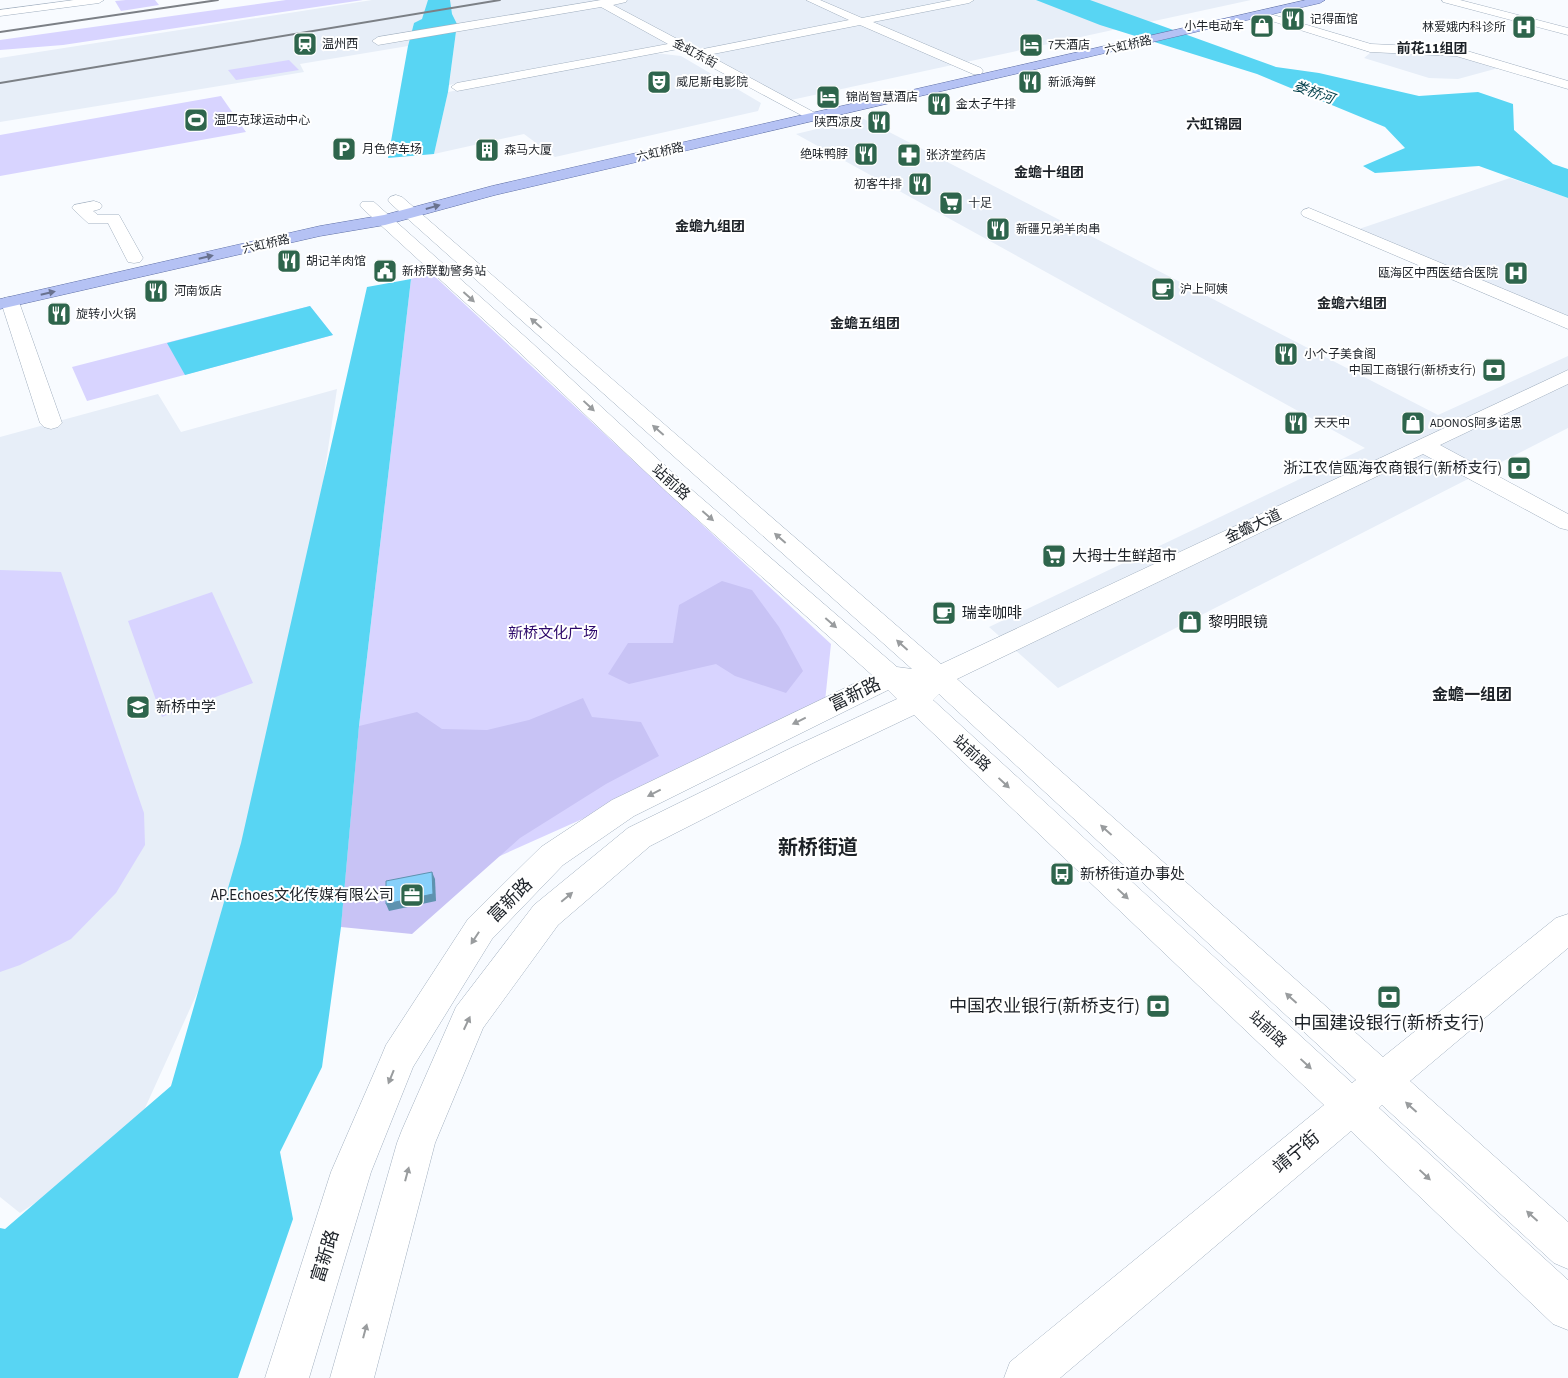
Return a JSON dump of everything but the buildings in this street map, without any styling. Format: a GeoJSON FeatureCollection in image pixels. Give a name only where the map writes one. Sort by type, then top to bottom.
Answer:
{"type":"FeatureCollection","features":[{"type":"Feature","properties":{"kind":"main road","name":"六虹桥路"},"geometry":{"type":"LineString","coordinates":[[3,299],[320,231],[385,220],[410,201],[808,114],[1113,44],[1269,2],[1284,0]]}},
{"type":"Feature","properties":{"kind":"main road","name":"六虹桥路"},"geometry":{"type":"LineString","coordinates":[[363,206],[492,191],[977,71],[1208,26],[1320,0]]}},
{"type":"Feature","properties":{"kind":"main road"},"geometry":{"type":"LineString","coordinates":[[115,262],[139,257]]}},
{"type":"Feature","properties":{"kind":"main road"},"geometry":{"type":"LineString","coordinates":[[3,299],[67,274]]}},
{"type":"Feature","properties":{"kind":"street"},"geometry":{"type":"LineString","coordinates":[[0,8],[60,0]]}},
{"type":"Feature","properties":{"kind":"street"},"geometry":{"type":"LineString","coordinates":[[0,13],[99,0]]}},
{"type":"Feature","properties":{"kind":"street"},"geometry":{"type":"LineString","coordinates":[[378,41],[622,0]]}},
{"type":"Feature","properties":{"kind":"street"},"geometry":{"type":"LineString","coordinates":[[812,0],[977,71]]}},
{"type":"Feature","properties":{"kind":"street"},"geometry":{"type":"LineString","coordinates":[[696,54],[969,0]]}},
{"type":"Feature","properties":{"kind":"street"},"geometry":{"type":"LineString","coordinates":[[1447,0],[1568,32]]}},
{"type":"Feature","properties":{"kind":"street","name":"金虹东街"},"geometry":{"type":"LineString","coordinates":[[602,3],[808,114]]}},
{"type":"Feature","properties":{"kind":"street"},"geometry":{"type":"LineString","coordinates":[[1260,14],[1370,48],[1457,52],[1568,85]]}},
{"type":"Feature","properties":{"kind":"street"},"geometry":{"type":"LineString","coordinates":[[1545,26],[1562,22]]}},
{"type":"Feature","properties":{"kind":"street"},"geometry":{"type":"LineString","coordinates":[[457,87],[680,45]]}},
{"type":"Feature","properties":{"kind":"street"},"geometry":{"type":"LineString","coordinates":[[1540,76],[1559,71]]}},
{"type":"Feature","properties":{"kind":"street","name":"站前路"},"geometry":{"type":"LineString","coordinates":[[410,201],[927,690],[1352,1107],[1568,1309]]}},
{"type":"Feature","properties":{"kind":"street"},"geometry":{"type":"LineString","coordinates":[[94,206],[80,208],[94,220],[113,218],[139,257]]}},
{"type":"Feature","properties":{"kind":"street","name":"站前路"},"geometry":{"type":"LineString","coordinates":[[363,206],[385,220],[676,488],[890,677],[927,690],[1382,1081],[1568,1249]]}},
{"type":"Feature","properties":{"kind":"street"},"geometry":{"type":"LineString","coordinates":[[1309,213],[1568,322]]}},
{"type":"Feature","properties":{"kind":"street"},"geometry":{"type":"LineString","coordinates":[[3,299],[51,423]]}},
{"type":"Feature","properties":{"kind":"street","name":"金蟾大道"},"geometry":{"type":"LineString","coordinates":[[927,690],[1423,445],[1568,376]]}},
{"type":"Feature","properties":{"kind":"street"},"geometry":{"type":"LineString","coordinates":[[1423,445],[1568,523]]}},
{"type":"Feature","properties":{"kind":"street","name":"富新路"},"geometry":{"type":"LineString","coordinates":[[287,1378],[351,1172],[399,1057],[480,930],[552,856],[623,808],[890,677]]}},
{"type":"Feature","properties":{"kind":"street","name":"富新路"},"geometry":{"type":"LineString","coordinates":[[352,1378],[419,1134],[469,1018],[546,915],[639,837],[803,755],[927,690]]}},
{"type":"Feature","properties":{"kind":"street","name":"靖宁街"},"geometry":{"type":"LineString","coordinates":[[1026,1378],[1568,928]]}},
{"type":"Feature","properties":{"kind":"shaded area"},"geometry":{"type":"Polygon","coordinates":[[[372,0],[1251,0],[791,100],[683,41],[449,85],[457,24],[414,23],[408,46],[300,64],[304,72],[0,122],[0,58],[372,0]]]}},
{"type":"Feature","properties":{"kind":"shaded area"},"geometry":{"type":"Polygon","coordinates":[[[1393,50],[1459,54],[1502,67],[1458,79],[1429,78],[1364,58],[1370,53],[1393,50]]]}},
{"type":"Feature","properties":{"kind":"shaded area"},"geometry":{"type":"Polygon","coordinates":[[[655,53],[681,56],[761,103],[758,111],[555,157],[524,134],[434,154],[448,92],[655,53]]]}},
{"type":"Feature","properties":{"kind":"shaded area"},"geometry":{"type":"Polygon","coordinates":[[[862,118],[1438,415],[1568,356],[1568,428],[1058,688],[989,627],[1365,448],[796,134],[862,118]]]}},
{"type":"Feature","properties":{"kind":"shaded area","name":"瓯海区中西医结合医院"},"geometry":{"type":"Polygon","coordinates":[[[1510,178],[1568,198],[1568,317],[1359,229],[1510,178]]]}},
{"type":"Feature","properties":{"kind":"shaded area","name":"新桥中学"},"geometry":{"type":"Polygon","coordinates":[[[337,389],[310,570],[213,958],[131,1139],[20,1213],[0,1197],[0,437],[158,394],[181,432],[337,389]]]}},
{"type":"Feature","properties":{"kind":"shaded area"},"geometry":{"type":"Polygon","coordinates":[[[722,581],[752,590],[779,627],[803,671],[786,693],[735,676],[716,664],[629,684],[608,674],[628,643],[673,643],[679,605],[722,581]]]}},
{"type":"Feature","properties":{"kind":"shaded area"},"geometry":{"type":"Polygon","coordinates":[[[583,698],[592,717],[641,722],[659,756],[606,784],[520,838],[412,934],[341,927],[359,726],[417,712],[442,729],[487,730],[529,720],[583,698]]]}},
{"type":"Feature","properties":{"kind":"green space"},"geometry":{"type":"Polygon","coordinates":[[[155,0],[159,5],[121,11],[115,1],[155,0]]]}},
{"type":"Feature","properties":{"kind":"green space"},"geometry":{"type":"Polygon","coordinates":[[[286,0],[363,0],[63,45],[0,50],[0,40],[286,0]]]}},
{"type":"Feature","properties":{"kind":"green space"},"geometry":{"type":"Polygon","coordinates":[[[289,60],[299,70],[236,80],[228,70],[289,60]]]}},
{"type":"Feature","properties":{"kind":"green space"},"geometry":{"type":"Polygon","coordinates":[[[221,96],[246,132],[0,176],[0,135],[221,96]]]}},
{"type":"Feature","properties":{"kind":"green space","name":"新桥文化广场"},"geometry":{"type":"Polygon","coordinates":[[[431,273],[831,644],[824,711],[341,927],[359,726],[411,279],[431,273]]]}},
{"type":"Feature","properties":{"kind":"green space"},"geometry":{"type":"Polygon","coordinates":[[[310,306],[333,335],[87,401],[72,367],[310,306]]]}},
{"type":"Feature","properties":{"kind":"green space"},"geometry":{"type":"Polygon","coordinates":[[[0,570],[61,572],[144,813],[145,845],[116,893],[71,939],[20,965],[0,972],[0,570]]]}},
{"type":"Feature","properties":{"kind":"green space"},"geometry":{"type":"Polygon","coordinates":[[[212,592],[253,683],[162,717],[128,621],[212,592]]]}},
{"type":"Feature","properties":{"kind":"water"},"geometry":{"type":"Polygon","coordinates":[[[428,0],[450,0],[452,14],[457,24],[448,92],[434,154],[388,158],[408,46],[414,23],[422,19],[428,0]]]}},
{"type":"Feature","properties":{"kind":"water","name":"娄桥河"},"geometry":{"type":"Polygon","coordinates":[[[1036,0],[1090,0],[1276,67],[1319,73],[1419,96],[1478,92],[1513,104],[1514,130],[1553,164],[1568,169],[1568,198],[1479,166],[1375,173],[1363,166],[1405,148],[1385,127],[1257,74],[1100,25],[1036,0]]]}},
{"type":"Feature","properties":{"kind":"water"},"geometry":{"type":"Polygon","coordinates":[[[411,279],[359,726],[341,927],[322,1067],[280,1152],[293,1219],[238,1378],[0,1378],[0,1228],[5,1229],[171,1086],[241,843],[367,287],[411,279]]]}},
{"type":"Feature","properties":{"kind":"water"},"geometry":{"type":"Polygon","coordinates":[[[310,306],[333,335],[185,375],[167,343],[310,306]]]}},
{"type":"Feature","properties":{"kind":"railway"},"geometry":{"type":"LineString","coordinates":[[0,32],[218,0]]}},
{"type":"Feature","properties":{"kind":"railway"},"geometry":{"type":"LineString","coordinates":[[0,83],[500,0]]}},
{"type":"Feature","properties":{"kind":"place","name":"记得面馆"},"geometry":{"type":"Point","coordinates":[1293,19]}},
{"type":"Feature","properties":{"kind":"place","name":"小牛电动车"},"geometry":{"type":"Point","coordinates":[1262,26]}},
{"type":"Feature","properties":{"kind":"place","name":"林爱娥内科诊所"},"geometry":{"type":"Point","coordinates":[1524,27]}},
{"type":"Feature","properties":{"kind":"place","name":"温州西"},"geometry":{"type":"Point","coordinates":[305,44]}},
{"type":"Feature","properties":{"kind":"place","name":"7天酒店"},"geometry":{"type":"Point","coordinates":[1031,45]}},
{"type":"Feature","properties":{"kind":"place","name":"威尼斯电影院"},"geometry":{"type":"Point","coordinates":[659,82]}},
{"type":"Feature","properties":{"kind":"place","name":"新派海鲜"},"geometry":{"type":"Point","coordinates":[1030,82]}},
{"type":"Feature","properties":{"kind":"place","name":"锦尚智慧酒店"},"geometry":{"type":"Point","coordinates":[828,97]}},
{"type":"Feature","properties":{"kind":"place","name":"金太子牛排"},"geometry":{"type":"Point","coordinates":[939,104]}},
{"type":"Feature","properties":{"kind":"place","name":"温匹克球运动中心"},"geometry":{"type":"Point","coordinates":[196,120]}},
{"type":"Feature","properties":{"kind":"place","name":"陕西凉皮"},"geometry":{"type":"Point","coordinates":[879,122]}},
{"type":"Feature","properties":{"kind":"place","name":"月色停车场"},"geometry":{"type":"Point","coordinates":[344,149]}},
{"type":"Feature","properties":{"kind":"place","name":"森马大厦"},"geometry":{"type":"Point","coordinates":[487,150]}},
{"type":"Feature","properties":{"kind":"place","name":"绝味鸭脖"},"geometry":{"type":"Point","coordinates":[866,154]}},
{"type":"Feature","properties":{"kind":"place","name":"张济堂药店"},"geometry":{"type":"Point","coordinates":[909,155]}},
{"type":"Feature","properties":{"kind":"place","name":"初客牛排"},"geometry":{"type":"Point","coordinates":[920,184]}},
{"type":"Feature","properties":{"kind":"place","name":"十足"},"geometry":{"type":"Point","coordinates":[951,203]}},
{"type":"Feature","properties":{"kind":"place","name":"新疆兄弟羊肉串"},"geometry":{"type":"Point","coordinates":[998,229]}},
{"type":"Feature","properties":{"kind":"place","name":"胡记羊肉馆"},"geometry":{"type":"Point","coordinates":[289,261]}},
{"type":"Feature","properties":{"kind":"place","name":"新桥联勤警务站"},"geometry":{"type":"Point","coordinates":[385,271]}},
{"type":"Feature","properties":{"kind":"place","name":"瓯海区中西医结合医院"},"geometry":{"type":"Point","coordinates":[1516,273]}},
{"type":"Feature","properties":{"kind":"place","name":"沪上阿姨"},"geometry":{"type":"Point","coordinates":[1163,289]}},
{"type":"Feature","properties":{"kind":"place","name":"河南饭店"},"geometry":{"type":"Point","coordinates":[156,291]}},
{"type":"Feature","properties":{"kind":"place","name":"旋转小火锅"},"geometry":{"type":"Point","coordinates":[59,314]}},
{"type":"Feature","properties":{"kind":"place","name":"小个子美食阁"},"geometry":{"type":"Point","coordinates":[1286,354]}},
{"type":"Feature","properties":{"kind":"place","name":"中国工商银行(新桥支行)"},"geometry":{"type":"Point","coordinates":[1494,370]}},
{"type":"Feature","properties":{"kind":"place","name":"天天中"},"geometry":{"type":"Point","coordinates":[1296,423]}},
{"type":"Feature","properties":{"kind":"place","name":"ADONOS阿多诺思"},"geometry":{"type":"Point","coordinates":[1413,423]}},
{"type":"Feature","properties":{"kind":"place","name":"浙江农信瓯海农商银行(新桥支行)"},"geometry":{"type":"Point","coordinates":[1519,468]}},
{"type":"Feature","properties":{"kind":"place","name":"大拇士生鲜超市"},"geometry":{"type":"Point","coordinates":[1054,556]}},
{"type":"Feature","properties":{"kind":"place","name":"瑞幸咖啡"},"geometry":{"type":"Point","coordinates":[944,613]}},
{"type":"Feature","properties":{"kind":"place","name":"黎明眼镜"},"geometry":{"type":"Point","coordinates":[1190,622]}},
{"type":"Feature","properties":{"kind":"place","name":"新桥中学"},"geometry":{"type":"Point","coordinates":[138,707]}},
{"type":"Feature","properties":{"kind":"place","name":"新桥街道办事处"},"geometry":{"type":"Point","coordinates":[1062,874]}},
{"type":"Feature","properties":{"kind":"place","name":"AP.Echoes文化传媒有限公司"},"geometry":{"type":"Point","coordinates":[412,895]}},
{"type":"Feature","properties":{"kind":"place","name":"中国建设银行(新桥支行)"},"geometry":{"type":"Point","coordinates":[1389,997]}},
{"type":"Feature","properties":{"kind":"place","name":"中国农业银行(新桥支行)"},"geometry":{"type":"Point","coordinates":[1158,1006]}},
{"type":"Feature","properties":{"kind":"district","name":"前花11组团"},"geometry":{"type":"Point","coordinates":[1432,48]}},
{"type":"Feature","properties":{"kind":"district","name":"六虹锦园"},"geometry":{"type":"Point","coordinates":[1214,124]}},
{"type":"Feature","properties":{"kind":"district","name":"金蟾十组团"},"geometry":{"type":"Point","coordinates":[1049,172]}},
{"type":"Feature","properties":{"kind":"district","name":"金蟾九组团"},"geometry":{"type":"Point","coordinates":[710,226]}},
{"type":"Feature","properties":{"kind":"district","name":"金蟾六组团"},"geometry":{"type":"Point","coordinates":[1352,303]}},
{"type":"Feature","properties":{"kind":"district","name":"金蟾五组团"},"geometry":{"type":"Point","coordinates":[865,323]}},
{"type":"Feature","properties":{"kind":"district","name":"金蟾一组团"},"geometry":{"type":"Point","coordinates":[1472,694]}},
{"type":"Feature","properties":{"kind":"district","name":"新桥街道"},"geometry":{"type":"Point","coordinates":[818,847]}}]}
